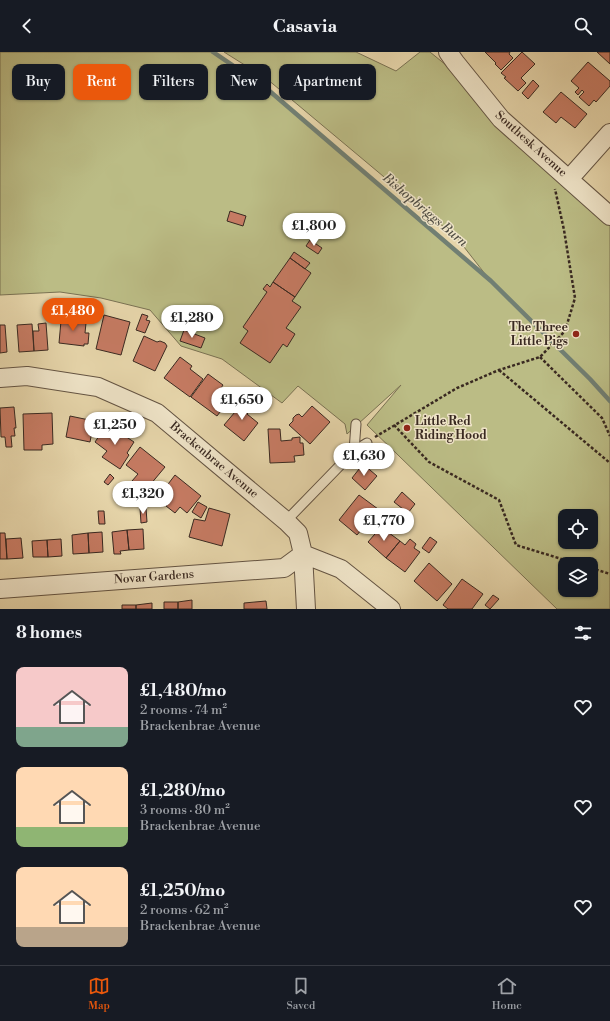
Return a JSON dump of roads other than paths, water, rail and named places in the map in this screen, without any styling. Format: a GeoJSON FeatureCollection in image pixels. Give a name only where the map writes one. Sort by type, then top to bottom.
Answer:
{"type":"FeatureCollection","features":[{"type":"Feature","properties":{"kind":"street","name":"Southesk Avenue"},"geometry":{"type":"LineString","coordinates":[[448,52],[501,119],[562,183],[610,216]]}},
{"type":"Feature","properties":{"kind":"street"},"geometry":{"type":"LineString","coordinates":[[562,183],[610,133]]}},
{"type":"Feature","properties":{"kind":"street","name":"Brackenbrae Avenue"},"geometry":{"type":"LineString","coordinates":[[0,378],[27,376],[98,387],[157,412],[286,521],[298,533],[302,554],[306,609]]}},
{"type":"Feature","properties":{"kind":"street"},"geometry":{"type":"LineString","coordinates":[[302,554],[341,569],[391,609]]}},
{"type":"Feature","properties":{"kind":"street","name":"Novar Gardens"},"geometry":{"type":"LineString","coordinates":[[0,588],[284,568],[302,554]]}},
{"type":"Feature","properties":{"kind":"lane"},"geometry":{"type":"LineString","coordinates":[[354,451],[356,424]]}},
{"type":"Feature","properties":{"kind":"lane"},"geometry":{"type":"LineString","coordinates":[[286,521],[354,451],[367,443]]}},
{"type":"Feature","properties":{"kind":"waterway","name":"Bishopbriggs Burn"},"geometry":{"type":"LineString","coordinates":[[213,52],[266,88],[491,281],[590,379],[610,401]]}},
{"type":"Feature","properties":{"kind":"place","name":"The Three Little Pigs"},"geometry":{"type":"Point","coordinates":[576,334]}},
{"type":"Feature","properties":{"kind":"place","name":"Little Red Riding Hood"},"geometry":{"type":"Point","coordinates":[407,428]}}]}
